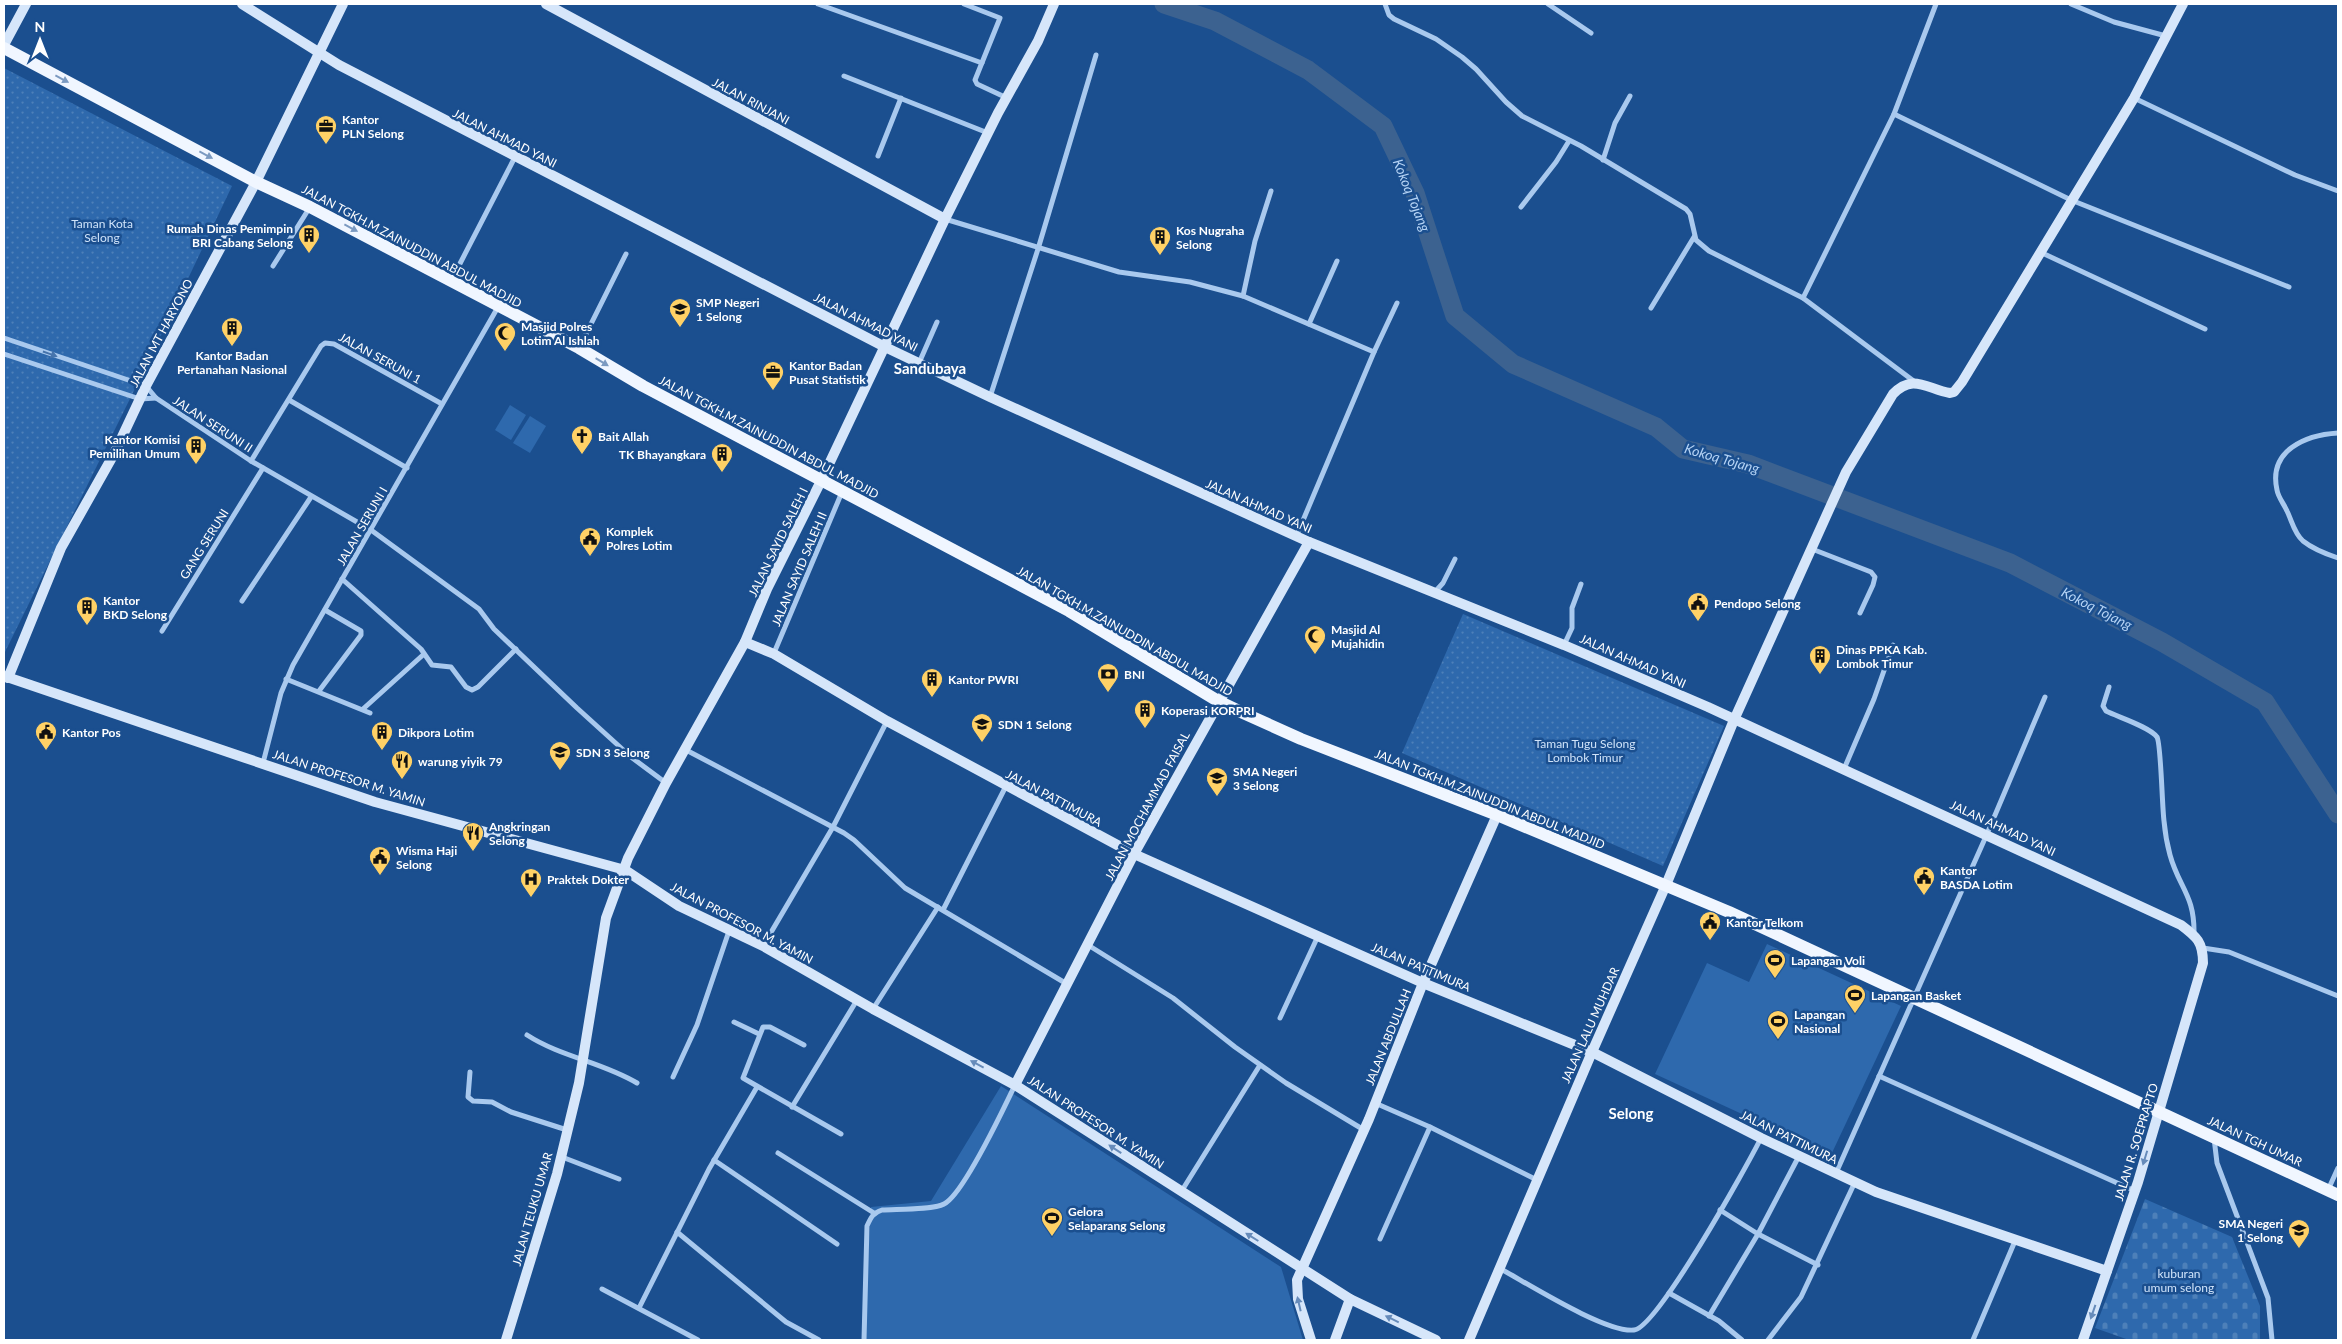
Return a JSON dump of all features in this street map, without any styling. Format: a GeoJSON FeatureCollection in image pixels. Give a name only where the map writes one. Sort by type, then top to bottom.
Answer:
{"type":"FeatureCollection","features":[{"type":"Feature","properties":{"kind":"main road","name":"JALAN TGKH.M.ZAINUDDIN ABDUL MADJID"},"geometry":{"type":"LineString","coordinates":[[4,46],[256,182],[310,207],[579,348],[643,386],[1069,612],[1218,701],[1301,739],[1497,815],[1666,885],[1914,997],[2160,1112]]}},
{"type":"Feature","properties":{"kind":"main road","name":"JALAN TGH UMAR"},"geometry":{"type":"LineString","coordinates":[[2160,1112],[2333,1193]]}},
{"type":"Feature","properties":{"kind":"street"},"geometry":{"type":"LineString","coordinates":[[4,46],[26,4]]}},
{"type":"Feature","properties":{"kind":"street","name":"JALAN AHMAD YANI"},"geometry":{"type":"LineString","coordinates":[[242,4],[318,53],[515,157],[885,347],[1296,537],[1564,645],[1987,834],[2166,917],[2194,935],[2203,948]]}},
{"type":"Feature","properties":{"kind":"street","name":"JALAN MT HARYONO"},"geometry":{"type":"LineString","coordinates":[[6,677],[61,548],[114,454],[146,386],[256,182],[343,4]]}},
{"type":"Feature","properties":{"kind":"street","name":"JALAN RINJANI"},"geometry":{"type":"LineString","coordinates":[[546,4],[945,219]]}},
{"type":"Feature","properties":{"kind":"street"},"geometry":{"type":"LineString","coordinates":[[818,4],[982,63]]}},
{"type":"Feature","properties":{"kind":"street"},"geometry":{"type":"LineString","coordinates":[[838,10],[841,4]]}},
{"type":"Feature","properties":{"kind":"street"},"geometry":{"type":"LineString","coordinates":[[964,4],[1000,18],[975,80],[977,84],[1008,98]]}},
{"type":"Feature","properties":{"kind":"street","name":"JALAN SAYID SALEH I"},"geometry":{"type":"LineString","coordinates":[[582,1060],[606,918],[628,858],[666,783],[745,642],[767,589],[821,481],[945,219],[988,133],[1038,41],[1054,4]]}},
{"type":"Feature","properties":{"kind":"street"},"geometry":{"type":"LineString","coordinates":[[1385,4],[1389,15],[1436,40],[1476,68],[1514,110],[1686,209],[1690,214],[1694,237],[1709,251],[1804,298],[1916,383],[1940,391],[1954,392],[2134,98],[2183,4]]}},
{"type":"Feature","properties":{"kind":"street"},"geometry":{"type":"LineString","coordinates":[[1548,4],[1591,33]]}},
{"type":"Feature","properties":{"kind":"street"},"geometry":{"type":"LineString","coordinates":[[1804,298],[1894,114],[1936,4]]}},
{"type":"Feature","properties":{"kind":"street"},"geometry":{"type":"LineString","coordinates":[[2071,4],[2114,22],[2166,36]]}},
{"type":"Feature","properties":{"kind":"street"},"geometry":{"type":"LineString","coordinates":[[990,397],[1038,249],[1096,55]]}},
{"type":"Feature","properties":{"kind":"street"},"geometry":{"type":"LineString","coordinates":[[844,76],[988,133]]}},
{"type":"Feature","properties":{"kind":"street"},"geometry":{"type":"LineString","coordinates":[[1603,160],[1615,123],[1630,96]]}},
{"type":"Feature","properties":{"kind":"street"},"geometry":{"type":"LineString","coordinates":[[878,156],[901,98]]}},
{"type":"Feature","properties":{"kind":"street"},"geometry":{"type":"LineString","coordinates":[[2134,98],[2295,174],[2338,191]]}},
{"type":"Feature","properties":{"kind":"street"},"geometry":{"type":"LineString","coordinates":[[1894,114],[2070,200],[2289,287]]}},
{"type":"Feature","properties":{"kind":"street"},"geometry":{"type":"LineString","coordinates":[[1520,207],[1556,162],[1569,141]]}},
{"type":"Feature","properties":{"kind":"street"},"geometry":{"type":"LineString","coordinates":[[451,282],[515,157]]}},
{"type":"Feature","properties":{"kind":"street"},"geometry":{"type":"LineString","coordinates":[[1243,296],[1255,242],[1271,191]]}},
{"type":"Feature","properties":{"kind":"street"},"geometry":{"type":"LineString","coordinates":[[273,266],[310,207]]}},
{"type":"Feature","properties":{"kind":"street"},"geometry":{"type":"LineString","coordinates":[[945,219],[1038,249],[1119,272],[1190,282],[1243,296],[1374,352]]}},
{"type":"Feature","properties":{"kind":"street"},"geometry":{"type":"LineString","coordinates":[[1651,308],[1694,237]]}},
{"type":"Feature","properties":{"kind":"street"},"geometry":{"type":"LineString","coordinates":[[2040,252],[2205,329]]}},
{"type":"Feature","properties":{"kind":"street"},"geometry":{"type":"LineString","coordinates":[[579,348],[626,254]]}},
{"type":"Feature","properties":{"kind":"street"},"geometry":{"type":"LineString","coordinates":[[1309,324],[1338,261]]}},
{"type":"Feature","properties":{"kind":"street"},"geometry":{"type":"LineString","coordinates":[[1296,537],[1374,352],[1397,303]]}},
{"type":"Feature","properties":{"kind":"street","name":"JALAN SERUNI I"},"geometry":{"type":"LineString","coordinates":[[263,763],[286,678],[498,307]]}},
{"type":"Feature","properties":{"kind":"street"},"geometry":{"type":"LineString","coordinates":[[919,363],[937,322]]}},
{"type":"Feature","properties":{"kind":"street"},"geometry":{"type":"LineString","coordinates":[[4,338],[146,386],[156,398]]}},
{"type":"Feature","properties":{"kind":"street","name":"JALAN SERUNI 1"},"geometry":{"type":"LineString","coordinates":[[251,461],[290,400],[321,346],[330,342],[442,404]]}},
{"type":"Feature","properties":{"kind":"street","name":"JALAN SERUNI II"},"geometry":{"type":"LineString","coordinates":[[4,354],[140,399],[156,398],[251,461],[371,530],[479,609],[494,629],[631,757],[666,783]]}},
{"type":"Feature","properties":{"kind":"street","name":"JALAN LALU MUHDAR"},"geometry":{"type":"LineString","coordinates":[[1470,1340],[1592,1052],[1666,885],[1734,720],[1846,472],[1893,394],[1907,383],[1916,383]]}},
{"type":"Feature","properties":{"kind":"street"},"geometry":{"type":"LineString","coordinates":[[290,400],[407,468]]}},
{"type":"Feature","properties":{"kind":"street"},"geometry":{"type":"LineString","coordinates":[[2338,433],[2298,442],[2282,456],[2276,473],[2277,491],[2297,534],[2313,548],[2338,558]]}},
{"type":"Feature","properties":{"kind":"street","name":"GANG SERUNI"},"geometry":{"type":"LineString","coordinates":[[162,631],[263,468]]}},
{"type":"Feature","properties":{"kind":"street","name":"JALAN SAYID SALEH II"},"geometry":{"type":"LineString","coordinates":[[774,654],[842,492]]}},
{"type":"Feature","properties":{"kind":"street"},"geometry":{"type":"LineString","coordinates":[[242,601],[311,497]]}},
{"type":"Feature","properties":{"kind":"street","name":"JALAN MOCHAMMAD FAISAL"},"geometry":{"type":"LineString","coordinates":[[1015,1085],[1134,854],[1218,701],[1309,542]]}},
{"type":"Feature","properties":{"kind":"street"},"geometry":{"type":"LineString","coordinates":[[1812,549],[1871,572],[1875,577],[1860,613]]}},
{"type":"Feature","properties":{"kind":"street"},"geometry":{"type":"LineString","coordinates":[[1434,593],[1443,583],[1455,559]]}},
{"type":"Feature","properties":{"kind":"street"},"geometry":{"type":"LineString","coordinates":[[342,579],[424,654],[432,665],[451,667],[466,686],[472,690],[478,687],[516,649]]}},
{"type":"Feature","properties":{"kind":"street"},"geometry":{"type":"LineString","coordinates":[[1564,645],[1572,628],[1572,608],[1581,584]]}},
{"type":"Feature","properties":{"kind":"street"},"geometry":{"type":"LineString","coordinates":[[319,692],[361,635],[361,631],[324,610]]}},
{"type":"Feature","properties":{"kind":"street","name":"JALAN PATTIMURA"},"geometry":{"type":"LineString","coordinates":[[745,642],[774,654],[887,721],[1134,854],[1423,983],[1592,1052],[1761,1138],[1876,1192],[2014,1241],[2107,1271]]}},
{"type":"Feature","properties":{"kind":"street"},"geometry":{"type":"LineString","coordinates":[[1844,769],[1874,699],[1893,645]]}},
{"type":"Feature","properties":{"kind":"street"},"geometry":{"type":"LineString","coordinates":[[363,709],[424,654]]}},
{"type":"Feature","properties":{"kind":"street","name":"JALAN PROFESOR M. YAMIN"},"geometry":{"type":"LineString","coordinates":[[6,677],[375,802],[625,870],[679,906],[763,946],[856,1000],[1015,1085],[1350,1298],[1436,1340]]}},
{"type":"Feature","properties":{"kind":"street"},"geometry":{"type":"LineString","coordinates":[[286,678],[370,713]]}},
{"type":"Feature","properties":{"kind":"street"},"geometry":{"type":"LineString","coordinates":[[2110,687],[2104,706],[2106,711],[2151,732],[2160,743],[2160,796],[2167,839],[2175,870],[2190,899],[2195,920],[2194,935]]}},
{"type":"Feature","properties":{"kind":"street"},"geometry":{"type":"LineString","coordinates":[[1835,1173],[1987,834],[2045,697]]}},
{"type":"Feature","properties":{"kind":"street"},"geometry":{"type":"LineString","coordinates":[[763,946],[833,827],[887,721]]}},
{"type":"Feature","properties":{"kind":"street"},"geometry":{"type":"LineString","coordinates":[[686,750],[833,827],[854,840],[905,888],[1067,984]]}},
{"type":"Feature","properties":{"kind":"street"},"geometry":{"type":"LineString","coordinates":[[874,1009],[941,908],[1006,786]]}},
{"type":"Feature","properties":{"kind":"street","name":"JALAN ABDULLAH"},"geometry":{"type":"LineString","coordinates":[[1311,1340],[1302,1316],[1296,1288],[1301,1268],[1364,1130],[1423,983],[1497,815]]}},
{"type":"Feature","properties":{"kind":"street"},"geometry":{"type":"LineString","coordinates":[[673,1077],[697,1025],[729,931]]}},
{"type":"Feature","properties":{"kind":"street"},"geometry":{"type":"LineString","coordinates":[[1280,1018],[1318,936]]}},
{"type":"Feature","properties":{"kind":"street"},"geometry":{"type":"LineString","coordinates":[[1088,945],[1173,998],[1260,1065],[1364,1130]]}},
{"type":"Feature","properties":{"kind":"street"},"geometry":{"type":"LineString","coordinates":[[2203,948],[2229,952],[2338,996]]}},
{"type":"Feature","properties":{"kind":"street","name":"JALAN R. SOEPRAPTO"},"geometry":{"type":"LineString","coordinates":[[2082,1340],[2135,1190],[2160,1112],[2203,962],[2203,948]]}},
{"type":"Feature","properties":{"kind":"street"},"geometry":{"type":"LineString","coordinates":[[792,1107],[856,1000]]}},
{"type":"Feature","properties":{"kind":"street"},"geometry":{"type":"LineString","coordinates":[[734,1022],[759,1034]]}},
{"type":"Feature","properties":{"kind":"street"},"geometry":{"type":"LineString","coordinates":[[804,1045],[766,1026],[759,1034],[743,1076],[746,1081],[840,1134]]}},
{"type":"Feature","properties":{"kind":"street"},"geometry":{"type":"LineString","coordinates":[[527,1034],[539,1042],[582,1060],[613,1069],[637,1083]]}},
{"type":"Feature","properties":{"kind":"street","name":"JALAN TEUKU UMAR"},"geometry":{"type":"LineString","coordinates":[[506,1340],[547,1210],[579,1083],[582,1060]]}},
{"type":"Feature","properties":{"kind":"street"},"geometry":{"type":"LineString","coordinates":[[1181,1192],[1260,1065]]}},
{"type":"Feature","properties":{"kind":"street"},"geometry":{"type":"LineString","coordinates":[[470,1072],[468,1097],[473,1101],[492,1102],[511,1112],[568,1130]]}},
{"type":"Feature","properties":{"kind":"street"},"geometry":{"type":"LineString","coordinates":[[1878,1076],[2135,1190]]}},
{"type":"Feature","properties":{"kind":"street"},"geometry":{"type":"LineString","coordinates":[[864,1340],[867,1226],[874,1213],[882,1210],[946,1204],[967,1174],[1015,1085]]}},
{"type":"Feature","properties":{"kind":"street"},"geometry":{"type":"LineString","coordinates":[[639,1308],[714,1160],[757,1087]]}},
{"type":"Feature","properties":{"kind":"street"},"geometry":{"type":"LineString","coordinates":[[1375,1103],[1430,1127],[1537,1180]]}},
{"type":"Feature","properties":{"kind":"street"},"geometry":{"type":"LineString","coordinates":[[1380,1239],[1430,1127]]}},
{"type":"Feature","properties":{"kind":"street"},"geometry":{"type":"LineString","coordinates":[[2213,1137],[2217,1163],[2268,1298],[2272,1340]]}},
{"type":"Feature","properties":{"kind":"street"},"geometry":{"type":"LineString","coordinates":[[1499,1268],[1590,1318],[1630,1330],[1640,1328],[1669,1293],[1761,1138]]}},
{"type":"Feature","properties":{"kind":"street"},"geometry":{"type":"LineString","coordinates":[[778,1153],[874,1213]]}},
{"type":"Feature","properties":{"kind":"street"},"geometry":{"type":"LineString","coordinates":[[1709,1316],[1758,1234],[1799,1156]]}},
{"type":"Feature","properties":{"kind":"street"},"geometry":{"type":"LineString","coordinates":[[561,1157],[619,1179]]}},
{"type":"Feature","properties":{"kind":"street"},"geometry":{"type":"LineString","coordinates":[[714,1160],[837,1244]]}},
{"type":"Feature","properties":{"kind":"street"},"geometry":{"type":"LineString","coordinates":[[2333,1193],[2338,1168]]}},
{"type":"Feature","properties":{"kind":"street"},"geometry":{"type":"LineString","coordinates":[[1768,1340],[1801,1297],[1855,1182]]}},
{"type":"Feature","properties":{"kind":"street"},"geometry":{"type":"LineString","coordinates":[[1720,1210],[1758,1234],[1818,1264]]}},
{"type":"Feature","properties":{"kind":"street"},"geometry":{"type":"LineString","coordinates":[[677,1232],[780,1317],[819,1340]]}},
{"type":"Feature","properties":{"kind":"street"},"geometry":{"type":"LineString","coordinates":[[1973,1340],[2014,1241]]}},
{"type":"Feature","properties":{"kind":"street"},"geometry":{"type":"LineString","coordinates":[[602,1289],[698,1340]]}},
{"type":"Feature","properties":{"kind":"street"},"geometry":{"type":"LineString","coordinates":[[1669,1293],[1709,1316],[1742,1340]]}},
{"type":"Feature","properties":{"kind":"street"},"geometry":{"type":"LineString","coordinates":[[1335,1340],[1350,1298]]}},
{"type":"Feature","properties":{"kind":"green space","name":"Taman Kota Selong"},"geometry":{"type":"Polygon","coordinates":[[[4,68],[232,186],[156,346],[4,654],[4,68]]]}},
{"type":"Feature","properties":{"kind":"green space"},"geometry":{"type":"Polygon","coordinates":[[[510,405],[526,415],[511,440],[495,430],[510,405]]]}},
{"type":"Feature","properties":{"kind":"green space"},"geometry":{"type":"Polygon","coordinates":[[[530,416],[546,426],[530,453],[513,443],[530,416]]]}},
{"type":"Feature","properties":{"kind":"green space","name":"Taman Tugu Selong Lombok Timur"},"geometry":{"type":"Polygon","coordinates":[[[1463,614],[1724,726],[1663,866],[1402,753],[1463,614]]]}},
{"type":"Feature","properties":{"kind":"green space","name":"Lapangan Nasional"},"geometry":{"type":"Polygon","coordinates":[[[1767,944],[1901,1006],[1831,1155],[1655,1074],[1707,963],[1749,982],[1767,944]]]}},
{"type":"Feature","properties":{"kind":"green space","name":"Gelora Selaparang Selong"},"geometry":{"type":"Polygon","coordinates":[[[1001,1086],[1281,1267],[1303,1340],[863,1340],[871,1207],[931,1201],[1001,1086]]]}},
{"type":"Feature","properties":{"kind":"green space","name":"kuburan umum selong"},"geometry":{"type":"Polygon","coordinates":[[[2145,1199],[2232,1237],[2260,1306],[2260,1340],[2129,1340],[2095,1328],[2145,1199]]]}},
{"type":"Feature","properties":{"kind":"waterway","name":"Kokoq Tojang"},"geometry":{"type":"LineString","coordinates":[[1164,4],[1215,21],[1308,70],[1383,126],[1415,193],[1455,316],[1513,364],[1656,427],[1683,449],[1748,464],[2010,563],[2162,642],[2265,702],[2338,814]]}},
{"type":"Feature","properties":{"kind":"place","name":"Kantor PLN Selong"},"geometry":{"type":"Point","coordinates":[326,145]}},
{"type":"Feature","properties":{"kind":"place","name":"Rumah Dinas Pemimpin BRI Cabang Selong"},"geometry":{"type":"Point","coordinates":[309,254]}},
{"type":"Feature","properties":{"kind":"place","name":"Kos Nugraha Selong"},"geometry":{"type":"Point","coordinates":[1160,256]}},
{"type":"Feature","properties":{"kind":"place","name":"SMP Negeri 1 Selong"},"geometry":{"type":"Point","coordinates":[680,328]}},
{"type":"Feature","properties":{"kind":"place","name":"Kantor Badan Pertanahan Nasional"},"geometry":{"type":"Point","coordinates":[232,347]}},
{"type":"Feature","properties":{"kind":"place","name":"Masjid Polres Lotim Al Ishlah"},"geometry":{"type":"Point","coordinates":[505,352]}},
{"type":"Feature","properties":{"kind":"place","name":"Kantor Badan Pusat Statistik"},"geometry":{"type":"Point","coordinates":[773,391]}},
{"type":"Feature","properties":{"kind":"place","name":"Bait Allah"},"geometry":{"type":"Point","coordinates":[582,455]}},
{"type":"Feature","properties":{"kind":"place","name":"Kantor Komisi Pemilihan Umum"},"geometry":{"type":"Point","coordinates":[196,465]}},
{"type":"Feature","properties":{"kind":"place","name":"TK Bhayangkara"},"geometry":{"type":"Point","coordinates":[722,473]}},
{"type":"Feature","properties":{"kind":"place","name":"Komplek Polres Lotim"},"geometry":{"type":"Point","coordinates":[590,557]}},
{"type":"Feature","properties":{"kind":"place","name":"Pendopo Selong"},"geometry":{"type":"Point","coordinates":[1698,622]}},
{"type":"Feature","properties":{"kind":"place","name":"Kantor BKD Selong"},"geometry":{"type":"Point","coordinates":[87,626]}},
{"type":"Feature","properties":{"kind":"place","name":"Masjid Al Mujahidin"},"geometry":{"type":"Point","coordinates":[1315,655]}},
{"type":"Feature","properties":{"kind":"place","name":"Dinas PPKA Kab. Lombok Timur"},"geometry":{"type":"Point","coordinates":[1820,675]}},
{"type":"Feature","properties":{"kind":"place","name":"BNI"},"geometry":{"type":"Point","coordinates":[1108,693]}},
{"type":"Feature","properties":{"kind":"place","name":"Kantor PWRI"},"geometry":{"type":"Point","coordinates":[932,698]}},
{"type":"Feature","properties":{"kind":"place","name":"Koperasi KORPRI"},"geometry":{"type":"Point","coordinates":[1145,729]}},
{"type":"Feature","properties":{"kind":"place","name":"SDN 1 Selong"},"geometry":{"type":"Point","coordinates":[982,743]}},
{"type":"Feature","properties":{"kind":"place","name":"Kantor Pos"},"geometry":{"type":"Point","coordinates":[46,751]}},
{"type":"Feature","properties":{"kind":"place","name":"Dikpora Lotim"},"geometry":{"type":"Point","coordinates":[382,751]}},
{"type":"Feature","properties":{"kind":"place","name":"SDN 3 Selong"},"geometry":{"type":"Point","coordinates":[560,771]}},
{"type":"Feature","properties":{"kind":"place","name":"warung yiyik 79"},"geometry":{"type":"Point","coordinates":[402,780]}},
{"type":"Feature","properties":{"kind":"place","name":"SMA Negeri 3 Selong"},"geometry":{"type":"Point","coordinates":[1217,797]}},
{"type":"Feature","properties":{"kind":"place","name":"Angkringan Selong"},"geometry":{"type":"Point","coordinates":[473,852]}},
{"type":"Feature","properties":{"kind":"place","name":"Wisma Haji Selong"},"geometry":{"type":"Point","coordinates":[380,876]}},
{"type":"Feature","properties":{"kind":"place","name":"Kantor BASDA Lotim"},"geometry":{"type":"Point","coordinates":[1924,896]}},
{"type":"Feature","properties":{"kind":"place","name":"Praktek Dokter"},"geometry":{"type":"Point","coordinates":[531,898]}},
{"type":"Feature","properties":{"kind":"place","name":"Kantor Telkom"},"geometry":{"type":"Point","coordinates":[1710,941]}},
{"type":"Feature","properties":{"kind":"place","name":"Lapangan Voli"},"geometry":{"type":"Point","coordinates":[1775,979]}},
{"type":"Feature","properties":{"kind":"place","name":"Lapangan Basket"},"geometry":{"type":"Point","coordinates":[1855,1014]}},
{"type":"Feature","properties":{"kind":"place","name":"Lapangan Nasional"},"geometry":{"type":"Point","coordinates":[1778,1040]}},
{"type":"Feature","properties":{"kind":"place","name":"Gelora Selaparang Selong"},"geometry":{"type":"Point","coordinates":[1052,1237]}},
{"type":"Feature","properties":{"kind":"place","name":"SMA Negeri 1 Selong"},"geometry":{"type":"Point","coordinates":[2299,1249]}},
{"type":"Feature","properties":{"kind":"district","name":"Sandubaya"},"geometry":{"type":"Point","coordinates":[930,368]}},
{"type":"Feature","properties":{"kind":"district","name":"Selong"},"geometry":{"type":"Point","coordinates":[1631,1113]}}]}
